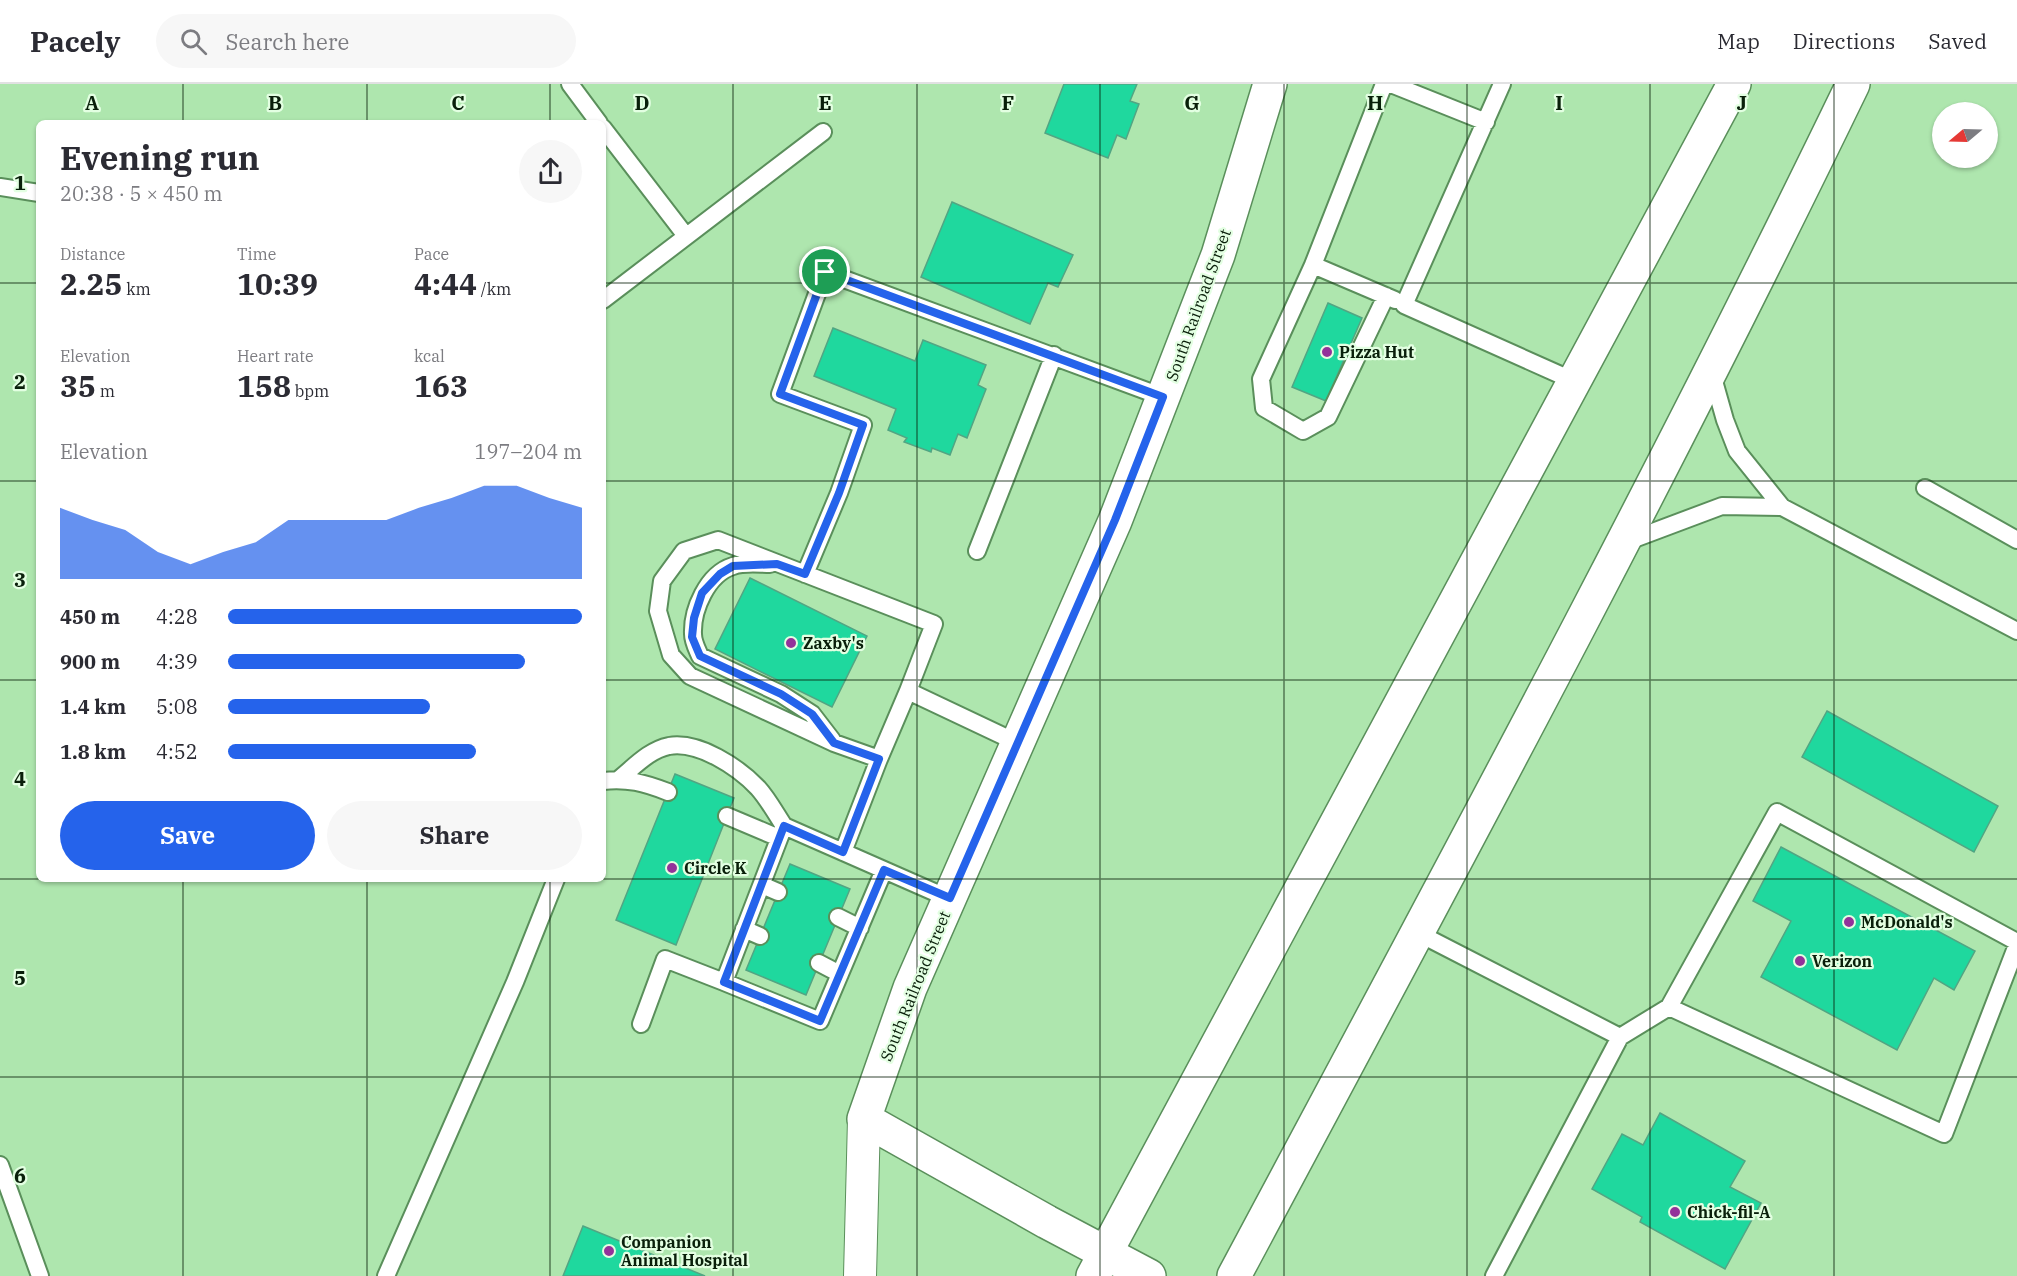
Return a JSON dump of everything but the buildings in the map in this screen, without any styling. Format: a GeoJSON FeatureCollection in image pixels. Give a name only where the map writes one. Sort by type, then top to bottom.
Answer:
{"type":"FeatureCollection","features":[{"type":"Feature","properties":{"kind":"main road","name":"South Railroad Street"},"geometry":{"type":"LineString","coordinates":[[864,1119],[910,988],[1115,520],[1218,255],[1270,84]]}},
{"type":"Feature","properties":{"kind":"main road"},"geometry":{"type":"LineString","coordinates":[[1099,1264],[1734,84]]}},
{"type":"Feature","properties":{"kind":"main road"},"geometry":{"type":"LineString","coordinates":[[1234,1276],[1418,933],[1622,543],[1782,232],[1852,84]]}},
{"type":"Feature","properties":{"kind":"main road"},"geometry":{"type":"LineString","coordinates":[[864,1119],[1047,1222],[1099,1264],[1149,1276]]}},
{"type":"Feature","properties":{"kind":"street","name":"South Railroad Street"},"geometry":{"type":"LineString","coordinates":[[860,1276],[864,1119]]}},
{"type":"Feature","properties":{"kind":"lane"},"geometry":{"type":"LineString","coordinates":[[570,84],[597,120]]}},
{"type":"Feature","properties":{"kind":"lane"},"geometry":{"type":"LineString","coordinates":[[1384,84],[1313,265],[1262,379],[1264,408],[1303,430],[1329,417],[1386,296]]}},
{"type":"Feature","properties":{"kind":"lane"},"geometry":{"type":"LineString","coordinates":[[1391,84],[1486,122]]}},
{"type":"Feature","properties":{"kind":"lane"},"geometry":{"type":"LineString","coordinates":[[1404,305],[1502,84]]}},
{"type":"Feature","properties":{"kind":"lane"},"geometry":{"type":"LineString","coordinates":[[606,132],[686,236]]}},
{"type":"Feature","properties":{"kind":"lane"},"geometry":{"type":"LineString","coordinates":[[606,298],[823,132]]}},
{"type":"Feature","properties":{"kind":"lane"},"geometry":{"type":"LineString","coordinates":[[0,186],[36,192]]}},
{"type":"Feature","properties":{"kind":"lane"},"geometry":{"type":"LineString","coordinates":[[1313,265],[1574,381]]}},
{"type":"Feature","properties":{"kind":"lane"},"geometry":{"type":"LineString","coordinates":[[805,574],[839,493],[863,425],[780,394],[825,272],[1163,397]]}},
{"type":"Feature","properties":{"kind":"lane"},"geometry":{"type":"LineString","coordinates":[[977,551],[1053,355]]}},
{"type":"Feature","properties":{"kind":"lane"},"geometry":{"type":"LineString","coordinates":[[1711,370],[1725,420],[1737,451],[1782,507],[2017,631]]}},
{"type":"Feature","properties":{"kind":"lane"},"geometry":{"type":"LineString","coordinates":[[1925,488],[2017,540]]}},
{"type":"Feature","properties":{"kind":"lane"},"geometry":{"type":"LineString","coordinates":[[1622,543],[1722,506],[1782,507]]}},
{"type":"Feature","properties":{"kind":"lane"},"geometry":{"type":"LineString","coordinates":[[843,852],[934,624],[718,540],[684,551],[662,581],[658,611],[671,655],[690,676],[834,743],[879,759]]}},
{"type":"Feature","properties":{"kind":"lane"},"geometry":{"type":"LineString","coordinates":[[777,564],[733,566],[720,574],[702,593],[694,618],[692,637],[700,656],[781,694],[812,714],[834,743]]}},
{"type":"Feature","properties":{"kind":"lane"},"geometry":{"type":"LineString","coordinates":[[908,691],[1018,743]]}},
{"type":"Feature","properties":{"kind":"lane"},"geometry":{"type":"LineString","coordinates":[[611,780],[648,754],[669,746],[701,749],[734,767],[759,788],[782,832],[724,982]]}},
{"type":"Feature","properties":{"kind":"lane"},"geometry":{"type":"LineString","coordinates":[[611,780],[642,782],[668,792]]}},
{"type":"Feature","properties":{"kind":"lane"},"geometry":{"type":"LineString","coordinates":[[1494,1276],[1620,1037],[1669,1007],[1777,812],[2017,944],[1944,1134],[1669,1007]]}},
{"type":"Feature","properties":{"kind":"lane"},"geometry":{"type":"LineString","coordinates":[[727,816],[843,852],[950,898]]}},
{"type":"Feature","properties":{"kind":"lane"},"geometry":{"type":"LineString","coordinates":[[641,1024],[665,959],[820,1021],[884,870]]}},
{"type":"Feature","properties":{"kind":"lane"},"geometry":{"type":"LineString","coordinates":[[386,1276],[515,982],[555,882]]}},
{"type":"Feature","properties":{"kind":"lane"},"geometry":{"type":"LineString","coordinates":[[762,885],[778,892]]}},
{"type":"Feature","properties":{"kind":"lane"},"geometry":{"type":"LineString","coordinates":[[838,917],[860,928]]}},
{"type":"Feature","properties":{"kind":"lane"},"geometry":{"type":"LineString","coordinates":[[744,929],[760,936]]}},
{"type":"Feature","properties":{"kind":"lane"},"geometry":{"type":"LineString","coordinates":[[1418,933],[1620,1037]]}},
{"type":"Feature","properties":{"kind":"lane"},"geometry":{"type":"LineString","coordinates":[[819,963],[840,974]]}},
{"type":"Feature","properties":{"kind":"lane"},"geometry":{"type":"LineString","coordinates":[[0,1165],[40,1276]]}},
{"type":"Feature","properties":{"kind":"place","name":"Pizza Hut"},"geometry":{"type":"Point","coordinates":[1327,352]}},
{"type":"Feature","properties":{"kind":"place","name":"Zaxby's"},"geometry":{"type":"Point","coordinates":[791,643]}},
{"type":"Feature","properties":{"kind":"place","name":"Circle K"},"geometry":{"type":"Point","coordinates":[672,868]}},
{"type":"Feature","properties":{"kind":"place","name":"McDonald's"},"geometry":{"type":"Point","coordinates":[1849,922]}},
{"type":"Feature","properties":{"kind":"place","name":"Verizon"},"geometry":{"type":"Point","coordinates":[1800,961]}},
{"type":"Feature","properties":{"kind":"place","name":"Chick-fil-A"},"geometry":{"type":"Point","coordinates":[1675,1212]}},
{"type":"Feature","properties":{"kind":"place","name":"Companion Animal Hospital"},"geometry":{"type":"Point","coordinates":[609,1251]}},
{"type":"Feature","properties":{"kind":"route"},"geometry":{"type":"LineString","coordinates":[[825,272],[1163,397],[1115,520],[950,898],[884,870],[820,1021],[724,982],[784,826],[843,852],[879,759],[834,743],[812,714],[781,694],[700,656],[692,637],[694,618],[702,593],[720,574],[733,566],[777,564],[805,574],[839,493],[863,425],[780,394],[825,272]]}}]}
